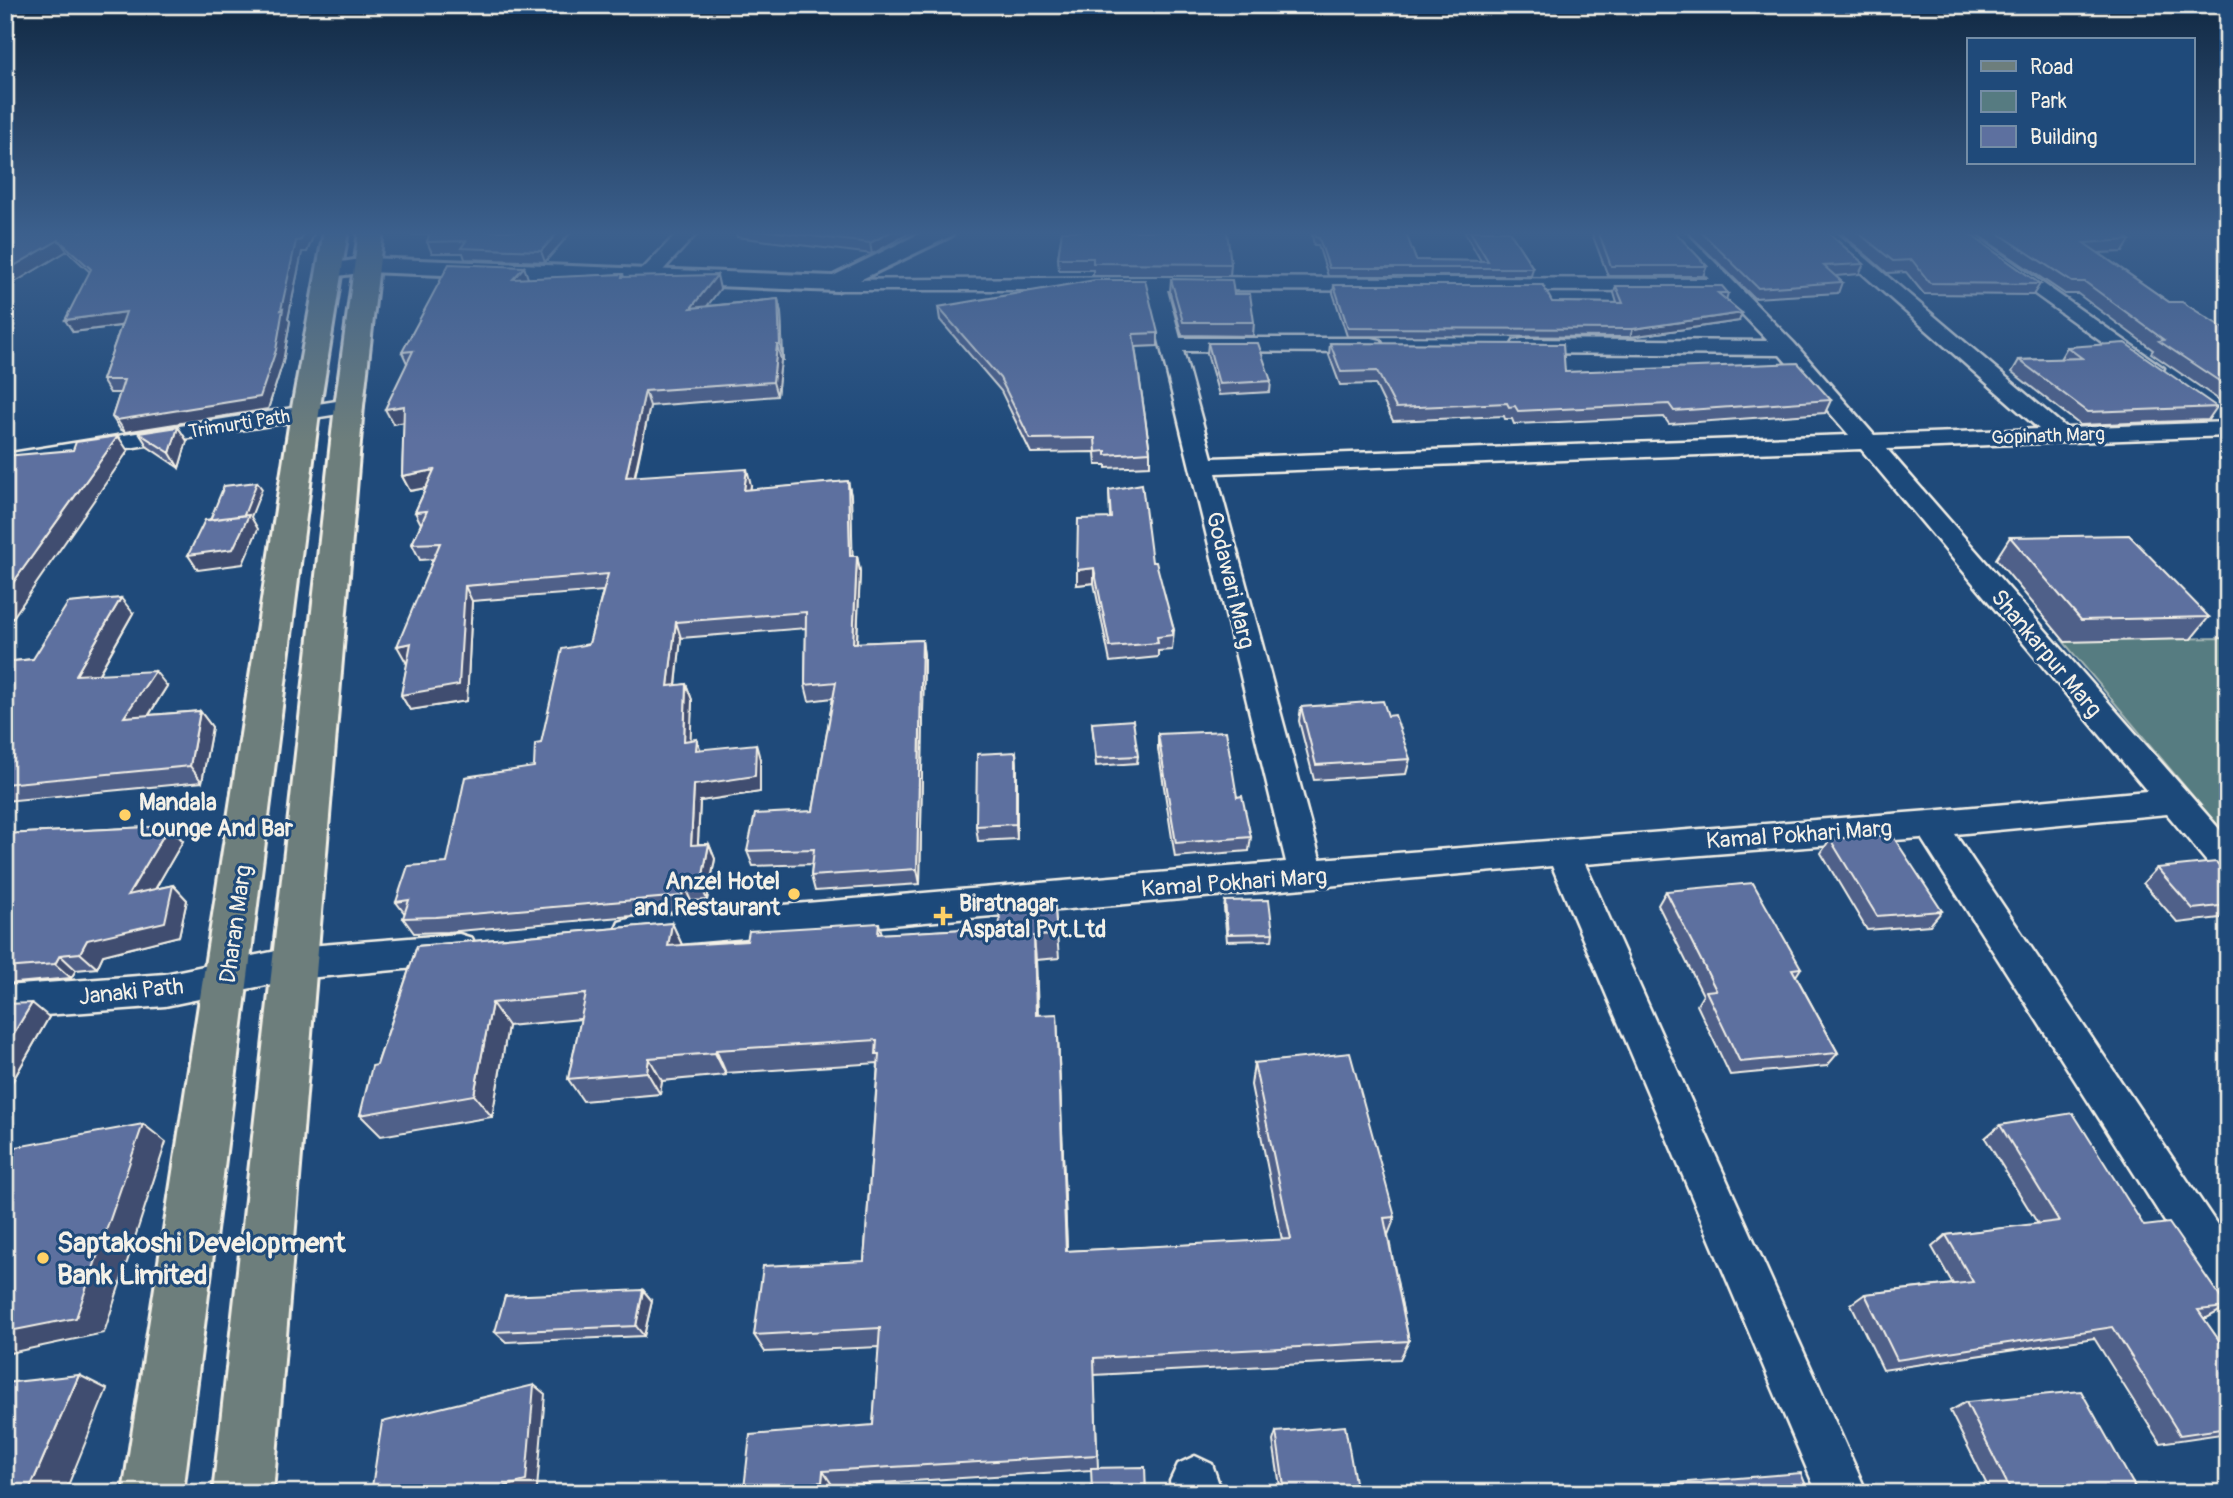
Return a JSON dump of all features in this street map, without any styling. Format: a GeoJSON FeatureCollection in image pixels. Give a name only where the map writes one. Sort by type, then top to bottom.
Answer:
{"type":"FeatureCollection","features":[{"type":"Feature","properties":{"kind":"main road","name":"Dharan Marg"},"geometry":{"type":"LineString","coordinates":[[153,1493],[305,413],[336,301]]}},
{"type":"Feature","properties":{"kind":"main road"},"geometry":{"type":"LineString","coordinates":[[243,1493],[349,406],[350,301]]}},
{"type":"Feature","properties":{"kind":"street","name":"Godawari Marg"},"geometry":{"type":"LineString","coordinates":[[1160,301],[1307,876]]}},
{"type":"Feature","properties":{"kind":"street","name":"Shankarpur Marg"},"geometry":{"type":"LineString","coordinates":[[1742,301],[1867,440],[2172,801],[2228,863]]}},
{"type":"Feature","properties":{"kind":"street"},"geometry":{"type":"LineString","coordinates":[[1904,301],[2059,434]]}},
{"type":"Feature","properties":{"kind":"street"},"geometry":{"type":"LineString","coordinates":[[2057,301],[2171,380]]}},
{"type":"Feature","properties":{"kind":"street"},"geometry":{"type":"LineString","coordinates":[[1171,344],[1394,345]]}},
{"type":"Feature","properties":{"kind":"street"},"geometry":{"type":"LineString","coordinates":[[1506,346],[1786,348]]}},
{"type":"Feature","properties":{"kind":"street","name":"Trimurti Path"},"geometry":{"type":"LineString","coordinates":[[5,461],[349,406]]}},
{"type":"Feature","properties":{"kind":"street","name":"Gopinath Marg"},"geometry":{"type":"LineString","coordinates":[[1201,466],[2059,434],[2224,420]]}},
{"type":"Feature","properties":{"kind":"street","name":"Kamal Pokhari Marg"},"geometry":{"type":"LineString","coordinates":[[599,936],[1563,852],[1930,824],[2172,801]]}},
{"type":"Feature","properties":{"kind":"street"},"geometry":{"type":"LineString","coordinates":[[1930,824],[2228,1280]]}},
{"type":"Feature","properties":{"kind":"street"},"geometry":{"type":"LineString","coordinates":[[1563,852],[1842,1493]]}},
{"type":"Feature","properties":{"kind":"street"},"geometry":{"type":"LineString","coordinates":[[296,963],[489,946]]}},
{"type":"Feature","properties":{"kind":"street","name":"Janaki Path"},"geometry":{"type":"LineString","coordinates":[[5,1002],[165,990],[296,963]]}},
{"type":"Feature","properties":{"kind":"green space"},"geometry":{"type":"Polygon","coordinates":[[[2228,638],[2228,838],[2062,640],[2228,638]]]}},
{"type":"Feature","properties":{"kind":"building"},"geometry":{"type":"Polygon","coordinates":[[[75,301],[283,301],[276,350],[260,397],[117,420],[112,417],[124,380],[102,380],[126,312],[65,320],[75,301]]]}},
{"type":"Feature","properties":{"kind":"building"},"geometry":{"type":"Polygon","coordinates":[[[429,301],[697,301],[691,308],[778,301],[780,345],[777,345],[773,382],[645,391],[626,477],[747,469],[744,490],[848,481],[850,556],[857,556],[853,643],[922,640],[917,869],[811,876],[814,849],[747,851],[755,814],[813,811],[836,682],[805,685],[806,612],[676,622],[668,686],[686,684],[684,741],[697,739],[696,750],[756,744],[755,776],[694,785],[691,845],[709,844],[701,885],[684,886],[682,896],[403,918],[409,900],[396,902],[408,866],[447,863],[465,777],[534,767],[535,744],[541,743],[562,649],[589,644],[608,574],[465,586],[459,685],[401,695],[411,643],[397,646],[440,543],[412,544],[427,511],[415,512],[434,470],[402,476],[404,406],[385,409],[413,351],[402,352],[429,301]]]}},
{"type":"Feature","properties":{"kind":"building"},"geometry":{"type":"Polygon","coordinates":[[[973,301],[1150,301],[1158,333],[1133,334],[1150,452],[1106,455],[1106,451],[1096,452],[1095,438],[1030,439],[1000,378],[938,307],[973,301]]]}},
{"type":"Feature","properties":{"kind":"building"},"geometry":{"type":"Polygon","coordinates":[[[1177,301],[1251,301],[1254,322],[1183,322],[1177,301]]]}},
{"type":"Feature","properties":{"kind":"building"},"geometry":{"type":"Polygon","coordinates":[[[1339,301],[1727,301],[1742,313],[1633,329],[1348,328],[1339,301]]]}},
{"type":"Feature","properties":{"kind":"building"},"geometry":{"type":"Polygon","coordinates":[[[2111,301],[2182,302],[2228,331],[2228,387],[2159,341],[2164,340],[2111,301]]]}},
{"type":"Feature","properties":{"kind":"building"},"geometry":{"type":"Polygon","coordinates":[[[1208,343],[1258,343],[1271,381],[1219,384],[1208,343]]]}},
{"type":"Feature","properties":{"kind":"building"},"geometry":{"type":"Polygon","coordinates":[[[1330,343],[1563,344],[1565,372],[1798,363],[1831,400],[1674,411],[1669,404],[1518,411],[1515,406],[1509,407],[1507,403],[1396,408],[1377,371],[1341,372],[1330,343]]]}},
{"type":"Feature","properties":{"kind":"building"},"geometry":{"type":"Polygon","coordinates":[[[2125,343],[2217,407],[2088,412],[2019,360],[2082,358],[2067,347],[2125,343]]]}},
{"type":"Feature","properties":{"kind":"building"},"geometry":{"type":"Polygon","coordinates":[[[178,427],[170,453],[139,433],[178,427]]]}},
{"type":"Feature","properties":{"kind":"building"},"geometry":{"type":"Polygon","coordinates":[[[118,436],[5,594],[5,456],[73,450],[76,442],[118,436]]]}},
{"type":"Feature","properties":{"kind":"building"},"geometry":{"type":"Polygon","coordinates":[[[257,482],[244,515],[210,520],[224,486],[257,482]]]}},
{"type":"Feature","properties":{"kind":"building"},"geometry":{"type":"Polygon","coordinates":[[[1142,484],[1152,562],[1156,562],[1174,630],[1173,635],[1157,637],[1158,643],[1110,647],[1094,568],[1077,570],[1078,519],[1111,518],[1109,490],[1142,484]]]}},
{"type":"Feature","properties":{"kind":"building"},"geometry":{"type":"Polygon","coordinates":[[[249,515],[233,549],[188,555],[205,520],[249,515]]]}},
{"type":"Feature","properties":{"kind":"building"},"geometry":{"type":"Polygon","coordinates":[[[2129,535],[2209,617],[2081,620],[2010,537],[2129,535]]]}},
{"type":"Feature","properties":{"kind":"building"},"geometry":{"type":"Polygon","coordinates":[[[121,598],[76,675],[155,671],[124,717],[200,711],[190,766],[5,784],[5,662],[33,659],[68,603],[121,598]]]}},
{"type":"Feature","properties":{"kind":"building"},"geometry":{"type":"Polygon","coordinates":[[[1383,701],[1388,716],[1395,715],[1410,759],[1316,765],[1301,707],[1383,701]]]}},
{"type":"Feature","properties":{"kind":"building"},"geometry":{"type":"Polygon","coordinates":[[[1133,720],[1138,756],[1096,758],[1092,723],[1133,720]]]}},
{"type":"Feature","properties":{"kind":"building"},"geometry":{"type":"Polygon","coordinates":[[[1226,731],[1237,797],[1242,796],[1251,837],[1176,843],[1158,734],[1226,731]]]}},
{"type":"Feature","properties":{"kind":"building"},"geometry":{"type":"Polygon","coordinates":[[[1016,752],[1016,824],[976,826],[977,754],[1016,752]]]}},
{"type":"Feature","properties":{"kind":"building"},"geometry":{"type":"Polygon","coordinates":[[[169,826],[128,895],[173,885],[165,922],[87,940],[80,953],[60,955],[55,964],[5,968],[5,834],[169,826]]]}},
{"type":"Feature","properties":{"kind":"building"},"geometry":{"type":"Polygon","coordinates":[[[1892,835],[1942,911],[1877,916],[1830,839],[1892,835]]]}},
{"type":"Feature","properties":{"kind":"building"},"geometry":{"type":"Polygon","coordinates":[[[2216,862],[2228,875],[2228,905],[2193,909],[2157,868],[2216,862]]]}},
{"type":"Feature","properties":{"kind":"building"},"geometry":{"type":"Polygon","coordinates":[[[1753,883],[1801,968],[1792,969],[1838,1053],[1740,1062],[1706,991],[1716,990],[1666,891],[1753,883]]]}},
{"type":"Feature","properties":{"kind":"building"},"geometry":{"type":"Polygon","coordinates":[[[1054,898],[1057,935],[1034,936],[1036,1015],[1057,1014],[1066,1251],[1291,1239],[1254,1063],[1350,1053],[1395,1217],[1384,1218],[1409,1341],[1094,1358],[1097,1455],[823,1471],[822,1482],[744,1489],[750,1435],[873,1425],[880,1328],[754,1335],[763,1266],[864,1261],[879,1054],[876,1054],[877,1040],[716,1050],[715,1053],[649,1058],[647,1072],[568,1079],[586,994],[492,1003],[474,1095],[360,1115],[372,1066],[377,1065],[417,946],[672,923],[668,946],[747,941],[749,931],[879,923],[878,934],[1000,927],[999,902],[1054,898]]]}},
{"type":"Feature","properties":{"kind":"building"},"geometry":{"type":"Polygon","coordinates":[[[1269,900],[1273,933],[1228,934],[1225,901],[1269,900]]]}},
{"type":"Feature","properties":{"kind":"building"},"geometry":{"type":"Polygon","coordinates":[[[32,1003],[5,1048],[5,1004],[32,1003]]]}},
{"type":"Feature","properties":{"kind":"building"},"geometry":{"type":"Polygon","coordinates":[[[2073,1113],[2144,1226],[2169,1223],[2227,1307],[2198,1310],[2228,1353],[2228,1428],[2180,1435],[2113,1327],[1897,1360],[1865,1294],[1973,1282],[1946,1235],[2059,1221],[2000,1125],[2073,1113]]]}},
{"type":"Feature","properties":{"kind":"building"},"geometry":{"type":"Polygon","coordinates":[[[143,1124],[76,1318],[5,1332],[5,1149],[143,1124]]]}},
{"type":"Feature","properties":{"kind":"building"},"geometry":{"type":"Polygon","coordinates":[[[643,1290],[636,1326],[495,1332],[505,1296],[643,1290]]]}},
{"type":"Feature","properties":{"kind":"building"},"geometry":{"type":"Polygon","coordinates":[[[79,1375],[28,1493],[5,1493],[5,1383],[79,1375]]]}},
{"type":"Feature","properties":{"kind":"building"},"geometry":{"type":"Polygon","coordinates":[[[534,1385],[526,1481],[480,1493],[371,1493],[382,1422],[534,1385]]]}},
{"type":"Feature","properties":{"kind":"building"},"geometry":{"type":"Polygon","coordinates":[[[2081,1391],[2136,1489],[2100,1493],[2012,1493],[1966,1402],[2081,1391]]]}},
{"type":"Feature","properties":{"kind":"building"},"geometry":{"type":"Polygon","coordinates":[[[1345,1426],[1357,1493],[1285,1493],[1276,1432],[1345,1426]]]}},
{"type":"Feature","properties":{"kind":"building"},"geometry":{"type":"Polygon","coordinates":[[[1145,1467],[1146,1493],[1092,1493],[1091,1468],[1145,1467]]]}},
{"type":"Feature","properties":{"kind":"building"},"geometry":{"type":"Polygon","coordinates":[[[1801,1473],[1809,1493],[1667,1493],[1664,1484],[1801,1473]]]}},
{"type":"Feature","properties":{"kind":"place","name":"Mandala Lounge And Bar"},"geometry":{"type":"Point","coordinates":[125,815]}},
{"type":"Feature","properties":{"kind":"place","name":"Anzel Hotel and Restaurant"},"geometry":{"type":"Point","coordinates":[794,894]}},
{"type":"Feature","properties":{"kind":"place","name":"Biratnagar Aspatal Pvt.Ltd"},"geometry":{"type":"Point","coordinates":[943,916]}},
{"type":"Feature","properties":{"kind":"place","name":"Saptakoshi Development Bank Limited"},"geometry":{"type":"Point","coordinates":[43,1258]}}]}
